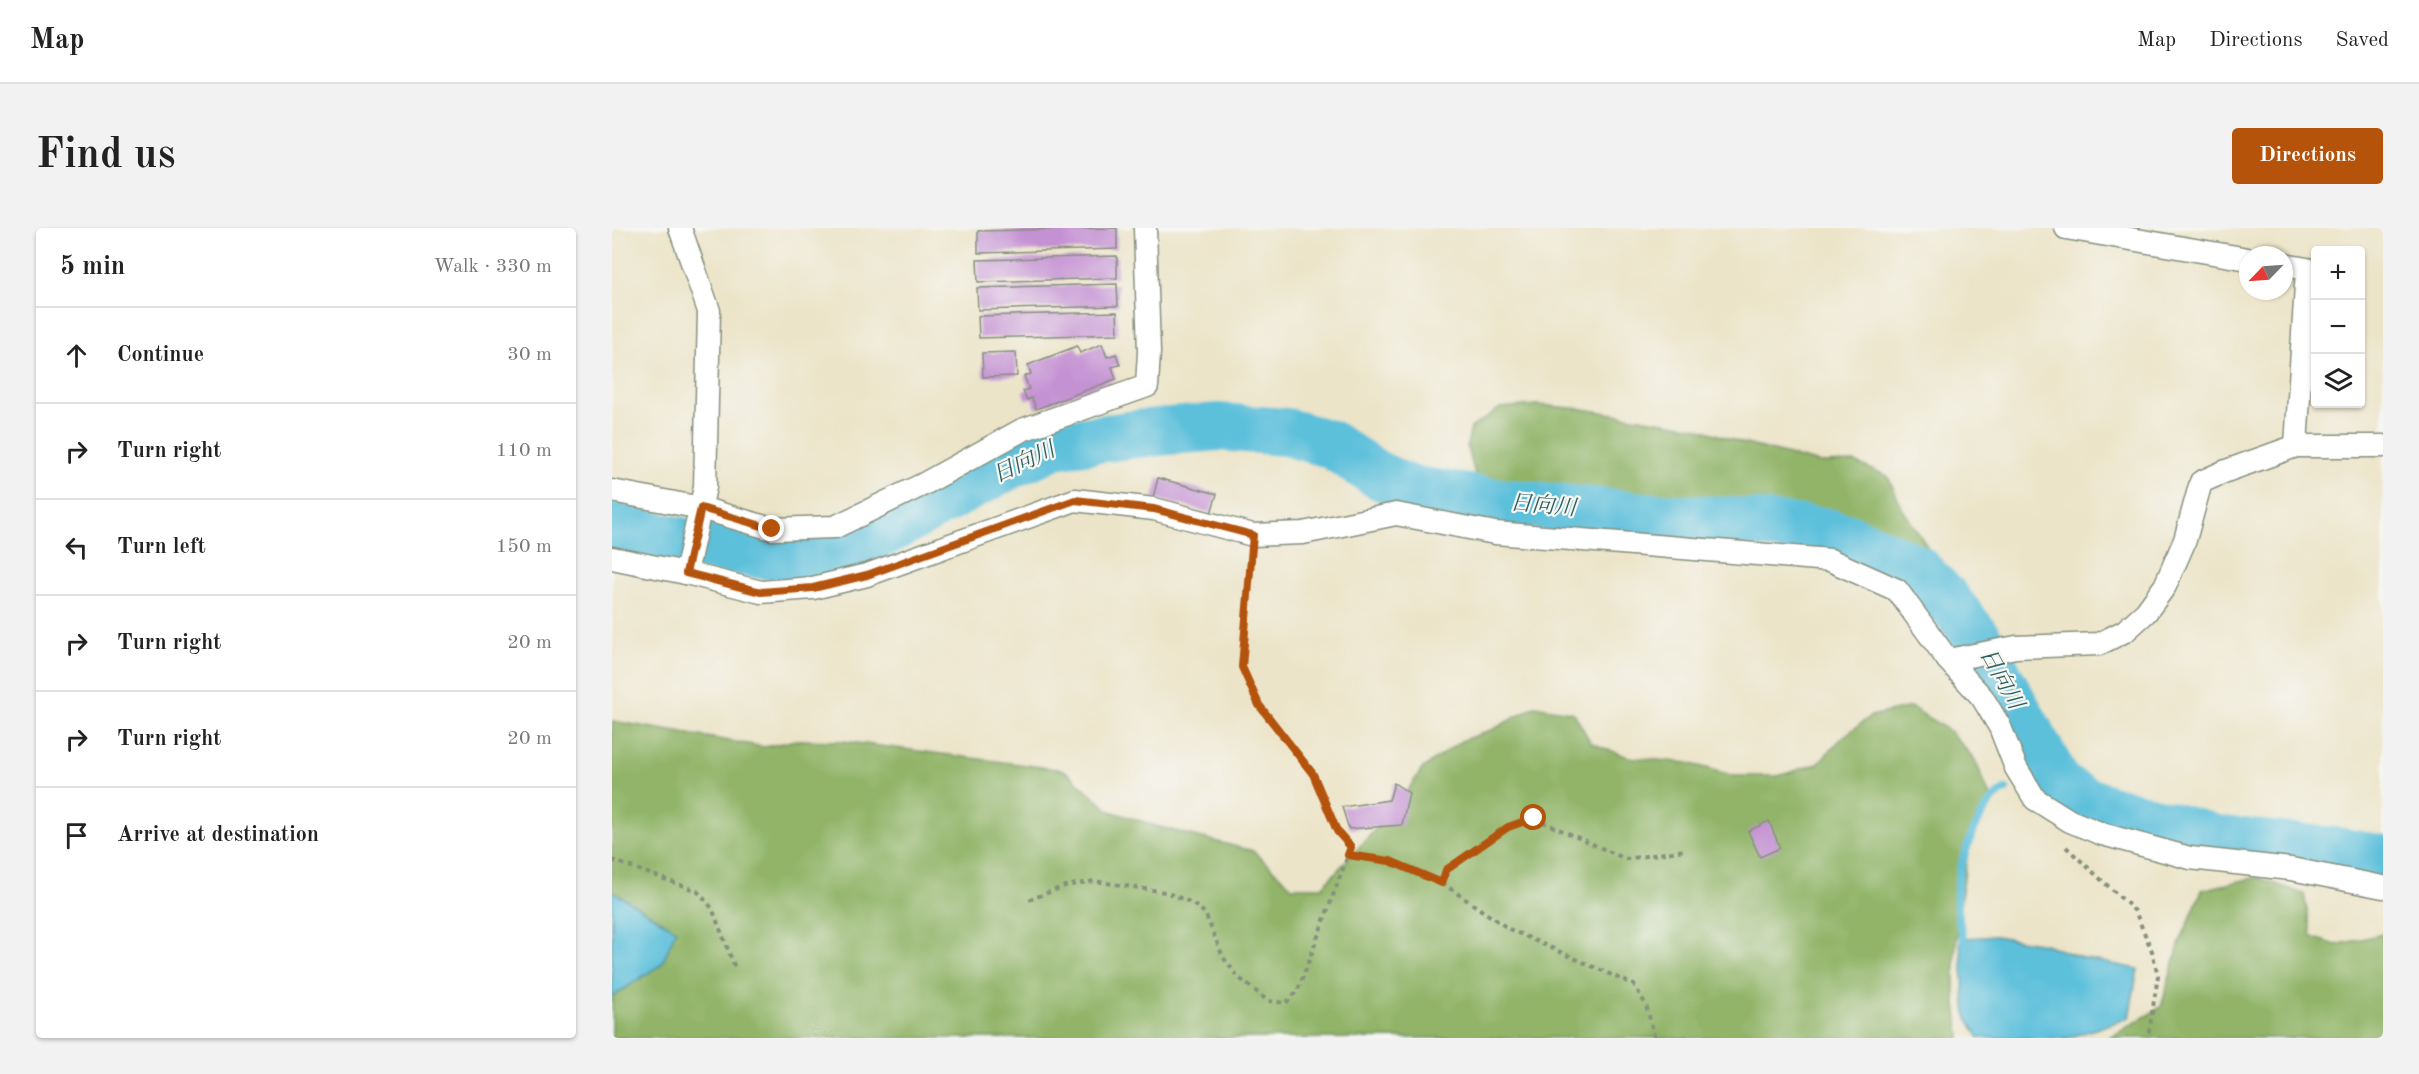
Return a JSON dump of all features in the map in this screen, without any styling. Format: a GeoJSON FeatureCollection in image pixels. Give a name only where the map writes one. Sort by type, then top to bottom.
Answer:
{"type":"FeatureCollection","features":[{"type":"Feature","properties":{"kind":"street"},"geometry":{"type":"LineString","coordinates":[[680,228],[709,311],[705,487],[686,573]]}},
{"type":"Feature","properties":{"kind":"street"},"geometry":{"type":"LineString","coordinates":[[612,491],[701,508],[772,529],[835,527],[924,484],[1022,430],[1147,386],[1149,352],[1145,228]]}},
{"type":"Feature","properties":{"kind":"street"},"geometry":{"type":"LineString","coordinates":[[2066,228],[2239,257]]}},
{"type":"Feature","properties":{"kind":"street"},"geometry":{"type":"LineString","coordinates":[[2293,267],[2307,269],[2296,447]]}},
{"type":"Feature","properties":{"kind":"street"},"geometry":{"type":"LineString","coordinates":[[1948,660],[2016,647],[2099,644],[2125,631],[2146,612],[2165,586],[2185,540],[2201,482],[2296,447],[2383,446]]}},
{"type":"Feature","properties":{"kind":"street"},"geometry":{"type":"LineString","coordinates":[[612,558],[686,573],[761,592],[813,588],[867,575],[1075,500],[1154,509],[1253,535],[1303,533],[1396,514],[1495,532],[1830,560],[1897,590],[1948,660],[1982,697],[2000,727],[2016,768],[2035,799],[2070,821],[2102,834],[2190,858],[2291,868],[2383,886]]}},
{"type":"Feature","properties":{"kind":"path"},"geometry":{"type":"LineString","coordinates":[[1029,900],[1065,886],[1094,881],[1165,892],[1190,903],[1205,913],[1223,957],[1238,977],[1269,1001],[1286,1003],[1298,990],[1351,847],[1337,831],[1313,774],[1259,705],[1242,667],[1253,535]]}},
{"type":"Feature","properties":{"kind":"path"},"geometry":{"type":"LineString","coordinates":[[1442,883],[1446,870],[1508,827],[1534,818],[1626,859],[1685,850]]}},
{"type":"Feature","properties":{"kind":"path"},"geometry":{"type":"LineString","coordinates":[[2065,846],[2135,911],[2152,951],[2158,976],[2148,1038]]}},
{"type":"Feature","properties":{"kind":"path"},"geometry":{"type":"LineString","coordinates":[[1348,855],[1390,861],[1442,883],[1509,929],[1634,984],[1646,1005],[1655,1038]]}},
{"type":"Feature","properties":{"kind":"path"},"geometry":{"type":"LineString","coordinates":[[612,860],[697,891],[712,908],[735,968]]}},
{"type":"Feature","properties":{"kind":"green space"},"geometry":{"type":"Polygon","coordinates":[[[1537,405],[1583,409],[1695,427],[1742,443],[1820,463],[1854,462],[1888,476],[1902,508],[1936,560],[1878,537],[1836,527],[1541,499],[1501,490],[1476,477],[1467,446],[1471,428],[1500,408],[1537,405]]]}},
{"type":"Feature","properties":{"kind":"green space"},"geometry":{"type":"Polygon","coordinates":[[[1535,706],[1574,713],[1591,743],[1628,757],[1688,763],[1735,776],[1778,776],[1817,764],[1843,737],[1871,716],[1911,707],[1950,731],[1975,760],[1991,799],[1971,831],[1961,898],[1955,954],[1955,994],[1960,1038],[612,1038],[612,721],[765,747],[796,740],[842,741],[1064,770],[1110,811],[1156,826],[1253,851],[1292,887],[1322,887],[1397,806],[1423,768],[1461,741],[1494,729],[1535,706]]]}},
{"type":"Feature","properties":{"kind":"green space"},"geometry":{"type":"Polygon","coordinates":[[[2257,877],[2304,894],[2312,937],[2336,945],[2383,934],[2383,1038],[2109,1038],[2161,1007],[2180,942],[2202,890],[2257,877]]]}},
{"type":"Feature","properties":{"kind":"water"},"geometry":{"type":"Polygon","coordinates":[[[612,891],[676,930],[662,964],[612,997],[612,891]]]}},
{"type":"Feature","properties":{"kind":"water"},"geometry":{"type":"Polygon","coordinates":[[[1995,936],[2045,944],[2082,958],[2138,969],[2129,1018],[2068,1038],[1979,1038],[1966,1016],[1960,942],[1968,938],[1995,936]]]}},
{"type":"Feature","properties":{"kind":"building"},"geometry":{"type":"Polygon","coordinates":[[[1117,228],[1117,249],[978,253],[978,231],[1117,228]]]}},
{"type":"Feature","properties":{"kind":"building"},"geometry":{"type":"Polygon","coordinates":[[[1117,256],[1117,278],[978,282],[977,260],[1117,256]]]}},
{"type":"Feature","properties":{"kind":"building"},"geometry":{"type":"Polygon","coordinates":[[[1117,284],[1118,306],[978,310],[977,288],[1117,284]]]}},
{"type":"Feature","properties":{"kind":"building"},"geometry":{"type":"Polygon","coordinates":[[[1117,312],[1118,334],[979,338],[978,316],[1117,312]]]}},
{"type":"Feature","properties":{"kind":"building"},"geometry":{"type":"Polygon","coordinates":[[[1102,344],[1107,357],[1116,354],[1120,365],[1112,367],[1116,379],[1036,409],[1032,398],[1027,400],[1023,391],[1029,389],[1024,376],[1031,374],[1028,365],[1077,346],[1080,353],[1102,344]]]}},
{"type":"Feature","properties":{"kind":"building"},"geometry":{"type":"Polygon","coordinates":[[[1016,352],[1017,376],[983,377],[982,353],[1016,352]]]}},
{"type":"Feature","properties":{"kind":"building"},"geometry":{"type":"Polygon","coordinates":[[[1158,478],[1217,494],[1211,513],[1153,498],[1158,478]]]}},
{"type":"Feature","properties":{"kind":"building"},"geometry":{"type":"Polygon","coordinates":[[[1394,783],[1409,793],[1402,825],[1349,829],[1342,807],[1389,800],[1394,783]]]}},
{"type":"Feature","properties":{"kind":"building"},"geometry":{"type":"Polygon","coordinates":[[[1769,821],[1780,848],[1760,857],[1748,831],[1769,821]]]}},
{"type":"Feature","properties":{"kind":"waterway","name":"日向川"},"geometry":{"type":"LineString","coordinates":[[612,526],[712,548],[798,560],[846,553],[1014,463],[1054,445],[1135,434],[1218,427],[1286,432],[1330,444],[1376,474],[1408,489],[1489,501],[1823,531],[1850,538],[1916,568],[1944,596],[1978,639],[2059,785],[2082,799],[2221,840],[2343,852],[2383,859]]}},
{"type":"Feature","properties":{"kind":"waterway"},"geometry":{"type":"LineString","coordinates":[[1966,949],[1957,908],[1961,867],[1971,836],[1987,807],[2006,789]]}},
{"type":"Feature","properties":{"kind":"route"},"geometry":{"type":"LineString","coordinates":[[772,529],[701,508],[686,573],[761,592],[813,588],[867,575],[1075,500],[1154,509],[1253,535],[1242,667],[1259,705],[1313,774],[1337,831],[1351,847],[1348,855],[1390,861],[1442,883],[1446,870],[1508,827],[1534,818]]}}]}
